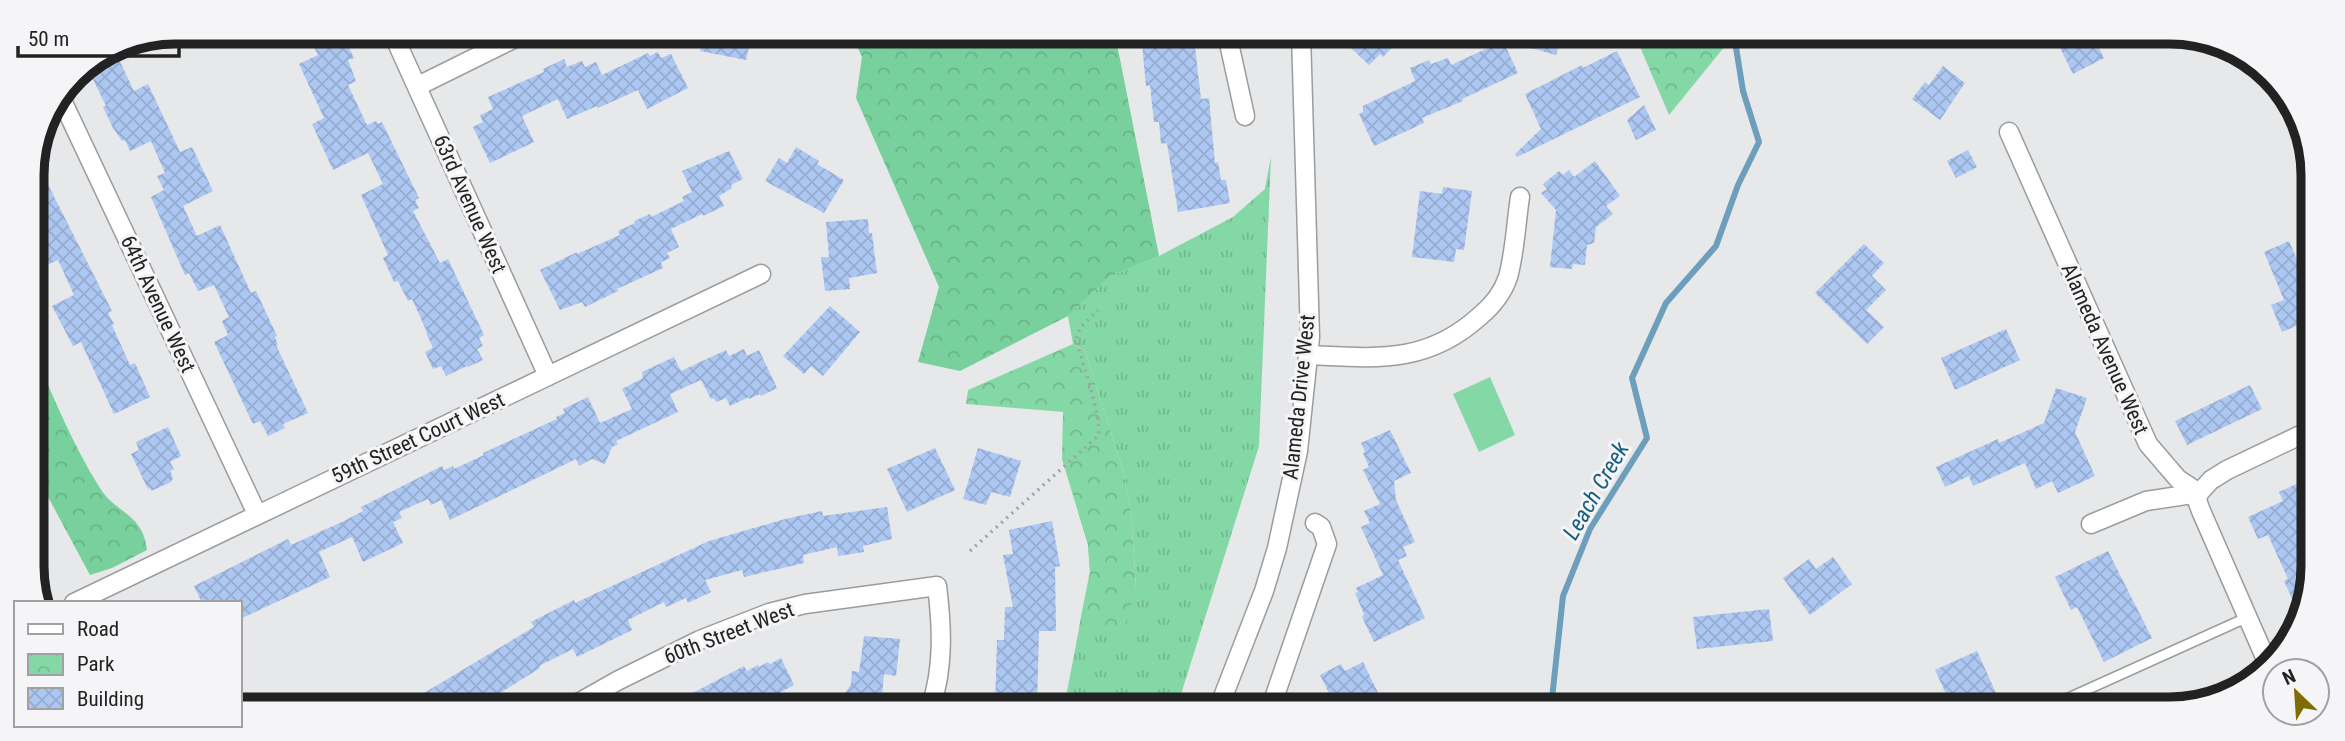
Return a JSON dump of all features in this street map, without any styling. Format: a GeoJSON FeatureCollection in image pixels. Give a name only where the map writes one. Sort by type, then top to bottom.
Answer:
{"type":"FeatureCollection","features":[{"type":"Feature","properties":{"kind":"street","name":"63rd Avenue West"},"geometry":{"type":"LineString","coordinates":[[398,44],[548,376]]}},
{"type":"Feature","properties":{"kind":"street"},"geometry":{"type":"LineString","coordinates":[[418,86],[503,44]]}},
{"type":"Feature","properties":{"kind":"street"},"geometry":{"type":"LineString","coordinates":[[1229,44],[1245,116]]}},
{"type":"Feature","properties":{"kind":"street","name":"Alameda Drive West"},"geometry":{"type":"LineString","coordinates":[[1224,697],[1264,591],[1277,548],[1298,451],[1310,337],[1301,44]]}},
{"type":"Feature","properties":{"kind":"street","name":"64th Avenue West"},"geometry":{"type":"LineString","coordinates":[[64,104],[257,514]]}},
{"type":"Feature","properties":{"kind":"street","name":"Alameda Avenue West"},"geometry":{"type":"LineString","coordinates":[[2009,132],[2148,444],[2178,479],[2199,493]]}},
{"type":"Feature","properties":{"kind":"street"},"geometry":{"type":"LineString","coordinates":[[1308,355],[1376,358],[1405,355],[1439,345],[1468,327],[1493,304],[1507,279],[1520,197]]}},
{"type":"Feature","properties":{"kind":"street","name":"59th Street Court West"},"geometry":{"type":"LineString","coordinates":[[78,601],[761,274]]}},
{"type":"Feature","properties":{"kind":"street"},"geometry":{"type":"LineString","coordinates":[[2265,656],[2197,500],[2199,493],[2211,480],[2301,435]]}},
{"type":"Feature","properties":{"kind":"street"},"geometry":{"type":"LineString","coordinates":[[2091,524],[2147,501],[2199,493]]}},
{"type":"Feature","properties":{"kind":"street"},"geometry":{"type":"LineString","coordinates":[[1274,697],[1326,544],[1321,527],[1315,523]]}},
{"type":"Feature","properties":{"kind":"street","name":"60th Street West"},"geometry":{"type":"LineString","coordinates":[[589,697],[700,640],[769,613],[806,604],[937,586],[942,624],[940,662],[933,697]]}},
{"type":"Feature","properties":{"kind":"lane"},"geometry":{"type":"LineString","coordinates":[[2071,697],[2248,617]]}},
{"type":"Feature","properties":{"kind":"path"},"geometry":{"type":"LineString","coordinates":[[970,551],[1098,436],[1100,430],[1076,339],[1080,328],[1098,310]]}},
{"type":"Feature","properties":{"kind":"green space"},"geometry":{"type":"Polygon","coordinates":[[[856,44],[1117,44],[1159,256],[1111,276],[1068,316],[960,371],[918,362],[939,287],[856,98],[862,57],[856,44]]]}},
{"type":"Feature","properties":{"kind":"green space"},"geometry":{"type":"Polygon","coordinates":[[[1639,44],[1727,44],[1669,115],[1639,44]]]}},
{"type":"Feature","properties":{"kind":"green space"},"geometry":{"type":"Polygon","coordinates":[[[1271,156],[1259,446],[1180,697],[1066,697],[1090,572],[1088,545],[1067,473],[1136,589],[1131,512],[1123,470],[1085,351],[1073,344],[1068,316],[1111,276],[1159,256],[1233,217],[1265,189],[1271,156]]]}},
{"type":"Feature","properties":{"kind":"green space"},"geometry":{"type":"Polygon","coordinates":[[[1073,344],[1085,351],[1123,470],[1131,512],[1136,589],[1125,625],[1105,636],[1079,627],[1090,572],[1088,545],[1062,459],[1063,412],[966,404],[968,390],[1073,344]]]}},
{"type":"Feature","properties":{"kind":"green space"},"geometry":{"type":"Polygon","coordinates":[[[44,376],[90,472],[106,497],[135,521],[147,550],[112,568],[90,575],[44,489],[44,376]]]}},
{"type":"Feature","properties":{"kind":"green space"},"geometry":{"type":"Polygon","coordinates":[[[1490,377],[1515,435],[1479,452],[1453,394],[1490,377]]]}},
{"type":"Feature","properties":{"kind":"building"},"geometry":{"type":"Polygon","coordinates":[[[347,44],[354,58],[348,60],[356,81],[348,85],[367,125],[376,121],[378,124],[382,122],[419,198],[415,200],[419,208],[413,211],[440,263],[448,259],[484,335],[479,338],[483,346],[477,349],[483,360],[446,376],[441,366],[433,369],[425,352],[433,348],[427,332],[412,299],[408,301],[398,281],[394,282],[383,258],[388,255],[361,195],[383,184],[368,153],[333,170],[312,124],[324,118],[299,64],[318,55],[313,45],[347,44]]]}},
{"type":"Feature","properties":{"kind":"building"},"geometry":{"type":"Polygon","coordinates":[[[702,44],[750,44],[746,60],[700,51],[702,44]]]}},
{"type":"Feature","properties":{"kind":"building"},"geometry":{"type":"Polygon","coordinates":[[[1142,44],[1195,44],[1201,99],[1209,98],[1215,163],[1218,162],[1221,180],[1226,180],[1230,203],[1178,212],[1167,143],[1161,144],[1159,122],[1154,122],[1150,85],[1146,86],[1142,44]]]}},
{"type":"Feature","properties":{"kind":"building"},"geometry":{"type":"Polygon","coordinates":[[[1347,44],[1395,44],[1383,57],[1380,54],[1369,65],[1347,44]]]}},
{"type":"Feature","properties":{"kind":"building"},"geometry":{"type":"Polygon","coordinates":[[[1496,44],[1504,44],[1518,73],[1422,118],[1424,123],[1374,146],[1359,114],[1363,112],[1363,106],[1415,81],[1410,68],[1429,60],[1431,64],[1448,58],[1451,65],[1496,44]]]}},
{"type":"Feature","properties":{"kind":"building"},"geometry":{"type":"Polygon","coordinates":[[[1516,44],[1559,44],[1556,55],[1516,44]]]}},
{"type":"Feature","properties":{"kind":"building"},"geometry":{"type":"Polygon","coordinates":[[[2058,44],[2097,44],[2104,58],[2073,74],[2058,44]]]}},
{"type":"Feature","properties":{"kind":"building"},"geometry":{"type":"Polygon","coordinates":[[[1617,51],[1640,97],[1517,157],[1515,154],[1541,129],[1525,94],[1582,65],[1583,68],[1617,51]]]}},
{"type":"Feature","properties":{"kind":"building"},"geometry":{"type":"Polygon","coordinates":[[[658,52],[661,58],[671,54],[688,88],[647,109],[638,90],[567,119],[558,99],[522,116],[534,142],[490,163],[473,127],[483,122],[480,115],[493,109],[488,97],[544,72],[543,69],[564,59],[567,67],[582,61],[585,67],[596,62],[602,75],[648,53],[650,56],[658,52]]]}},
{"type":"Feature","properties":{"kind":"building"},"geometry":{"type":"Polygon","coordinates":[[[118,57],[134,91],[148,84],[180,152],[192,147],[213,191],[183,206],[197,236],[220,225],[251,293],[256,291],[277,336],[276,345],[308,413],[283,424],[285,428],[268,436],[260,421],[253,424],[214,342],[228,335],[222,321],[229,317],[214,285],[198,291],[189,273],[185,275],[151,197],[164,190],[157,176],[165,173],[151,141],[130,151],[125,140],[122,141],[113,128],[103,107],[106,106],[90,74],[118,57]]]}},
{"type":"Feature","properties":{"kind":"building"},"geometry":{"type":"Polygon","coordinates":[[[1943,66],[1965,83],[1940,120],[1912,99],[1925,82],[1929,85],[1943,66]]]}},
{"type":"Feature","properties":{"kind":"building"},"geometry":{"type":"Polygon","coordinates":[[[1644,105],[1656,130],[1636,140],[1627,120],[1644,105]]]}},
{"type":"Feature","properties":{"kind":"building"},"geometry":{"type":"Polygon","coordinates":[[[796,147],[819,161],[817,164],[844,180],[824,213],[765,181],[779,158],[787,163],[796,147]]]}},
{"type":"Feature","properties":{"kind":"building"},"geometry":{"type":"Polygon","coordinates":[[[1968,150],[1977,167],[1956,178],[1947,161],[1968,150]]]}},
{"type":"Feature","properties":{"kind":"building"},"geometry":{"type":"Polygon","coordinates":[[[729,151],[743,179],[719,196],[724,206],[671,229],[679,247],[667,253],[670,258],[661,262],[663,268],[585,307],[582,302],[560,310],[540,270],[620,235],[618,231],[635,223],[634,221],[650,214],[651,217],[684,201],[682,197],[692,192],[682,171],[729,151]]]}},
{"type":"Feature","properties":{"kind":"building"},"geometry":{"type":"Polygon","coordinates":[[[1595,161],[1620,196],[1606,206],[1613,214],[1596,227],[1594,243],[1587,245],[1585,265],[1573,264],[1572,269],[1550,267],[1556,210],[1541,193],[1547,189],[1543,184],[1559,171],[1563,175],[1569,170],[1574,177],[1595,161]]]}},
{"type":"Feature","properties":{"kind":"building"},"geometry":{"type":"Polygon","coordinates":[[[44,177],[112,311],[108,313],[114,324],[112,325],[130,365],[135,363],[150,397],[114,414],[81,342],[73,346],[52,306],[74,295],[58,260],[44,266],[44,177]]]}},
{"type":"Feature","properties":{"kind":"building"},"geometry":{"type":"Polygon","coordinates":[[[1443,187],[1472,191],[1464,250],[1456,249],[1454,262],[1412,257],[1420,191],[1442,194],[1443,187]]]}},
{"type":"Feature","properties":{"kind":"building"},"geometry":{"type":"Polygon","coordinates":[[[868,219],[877,273],[849,278],[850,289],[825,291],[821,257],[829,257],[826,222],[868,219]]]}},
{"type":"Feature","properties":{"kind":"building"},"geometry":{"type":"Polygon","coordinates":[[[2289,241],[2301,268],[2301,324],[2282,332],[2271,305],[2284,300],[2264,252],[2289,241]]]}},
{"type":"Feature","properties":{"kind":"building"},"geometry":{"type":"Polygon","coordinates":[[[1864,244],[1884,263],[1872,276],[1886,290],[1866,310],[1884,327],[1867,344],[1815,293],[1864,244]]]}},
{"type":"Feature","properties":{"kind":"building"},"geometry":{"type":"Polygon","coordinates":[[[830,306],[860,332],[823,376],[811,366],[804,374],[783,356],[830,306]]]}},
{"type":"Feature","properties":{"kind":"building"},"geometry":{"type":"Polygon","coordinates":[[[2006,329],[2020,360],[1955,390],[1941,358],[2006,329]]]}},
{"type":"Feature","properties":{"kind":"building"},"geometry":{"type":"Polygon","coordinates":[[[744,349],[747,356],[759,350],[777,388],[730,406],[726,398],[716,402],[714,398],[711,399],[701,380],[670,394],[678,412],[616,441],[618,444],[612,447],[605,464],[592,459],[579,466],[576,459],[450,520],[441,500],[431,505],[428,499],[399,512],[402,518],[393,522],[403,543],[363,562],[352,537],[319,552],[330,577],[242,618],[242,601],[201,601],[194,586],[288,539],[291,545],[346,520],[363,511],[361,507],[442,466],[444,470],[453,466],[454,469],[484,455],[483,453],[557,419],[556,417],[565,413],[563,409],[588,397],[600,423],[632,409],[622,389],[643,378],[642,372],[674,357],[681,371],[726,350],[729,356],[744,349]]]}},
{"type":"Feature","properties":{"kind":"building"},"geometry":{"type":"Polygon","coordinates":[[[2250,385],[2262,409],[2187,445],[2175,421],[2250,385]]]}},
{"type":"Feature","properties":{"kind":"building"},"geometry":{"type":"Polygon","coordinates":[[[2056,388],[2087,398],[2075,432],[2095,476],[2058,493],[2052,481],[2036,489],[2025,463],[1973,486],[1969,476],[1945,487],[1936,467],[1998,439],[1999,443],[2044,423],[2056,388]]]}},
{"type":"Feature","properties":{"kind":"building"},"geometry":{"type":"Polygon","coordinates":[[[168,427],[181,456],[170,462],[174,469],[170,471],[173,478],[171,482],[151,491],[131,454],[139,450],[136,442],[168,427]]]}},
{"type":"Feature","properties":{"kind":"building"},"geometry":{"type":"Polygon","coordinates":[[[1390,430],[1411,473],[1394,481],[1396,500],[1415,542],[1403,547],[1407,556],[1398,560],[1425,618],[1374,642],[1362,617],[1364,614],[1355,593],[1358,592],[1356,588],[1383,575],[1361,527],[1370,523],[1364,511],[1380,504],[1363,470],[1369,467],[1361,443],[1390,430]]]}},
{"type":"Feature","properties":{"kind":"building"},"geometry":{"type":"Polygon","coordinates":[[[935,448],[955,490],[907,512],[887,469],[935,448]]]}},
{"type":"Feature","properties":{"kind":"building"},"geometry":{"type":"Polygon","coordinates":[[[978,448],[1021,461],[1010,497],[991,492],[986,505],[963,499],[978,448]]]}},
{"type":"Feature","properties":{"kind":"building"},"geometry":{"type":"Polygon","coordinates":[[[2296,484],[2301,494],[2301,567],[2295,605],[2284,581],[2288,579],[2268,535],[2258,539],[2248,517],[2283,501],[2279,492],[2296,484]]]}},
{"type":"Feature","properties":{"kind":"building"},"geometry":{"type":"Polygon","coordinates":[[[887,507],[892,539],[863,546],[864,552],[838,556],[837,547],[803,555],[804,563],[744,577],[742,570],[705,580],[711,592],[688,603],[686,598],[666,607],[664,602],[628,620],[632,630],[577,657],[573,649],[539,666],[540,668],[494,697],[417,697],[534,627],[531,622],[574,600],[575,603],[709,541],[785,519],[822,511],[823,516],[887,507]]]}},
{"type":"Feature","properties":{"kind":"building"},"geometry":{"type":"Polygon","coordinates":[[[1052,521],[1060,566],[1055,567],[1056,631],[1039,631],[1037,697],[995,697],[997,640],[1004,640],[1005,607],[1013,607],[1003,555],[1013,554],[1009,530],[1052,521]]]}},
{"type":"Feature","properties":{"kind":"building"},"geometry":{"type":"Polygon","coordinates":[[[2108,551],[2152,638],[2104,662],[2077,607],[2071,610],[2055,577],[2108,551]]]}},
{"type":"Feature","properties":{"kind":"building"},"geometry":{"type":"Polygon","coordinates":[[[1833,557],[1852,584],[1810,615],[1783,578],[1809,559],[1816,569],[1833,557]]]}},
{"type":"Feature","properties":{"kind":"building"},"geometry":{"type":"Polygon","coordinates":[[[1769,609],[1773,641],[1697,649],[1693,617],[1769,609]]]}},
{"type":"Feature","properties":{"kind":"building"},"geometry":{"type":"Polygon","coordinates":[[[864,636],[900,639],[896,676],[884,674],[882,697],[843,697],[851,684],[852,671],[859,672],[864,636]]]}},
{"type":"Feature","properties":{"kind":"building"},"geometry":{"type":"Polygon","coordinates":[[[1977,651],[1998,697],[1947,697],[1935,670],[1977,651]]]}},
{"type":"Feature","properties":{"kind":"building"},"geometry":{"type":"Polygon","coordinates":[[[781,658],[794,685],[772,697],[685,697],[744,666],[747,671],[758,665],[759,667],[768,662],[770,664],[781,658]]]}},
{"type":"Feature","properties":{"kind":"building"},"geometry":{"type":"Polygon","coordinates":[[[1363,662],[1380,697],[1331,697],[1320,675],[1341,664],[1345,671],[1363,662]]]}},
{"type":"Feature","properties":{"kind":"waterway","name":"Leach Creek"},"geometry":{"type":"LineString","coordinates":[[1552,697],[1563,596],[1590,529],[1647,438],[1632,378],[1666,303],[1716,246],[1738,185],[1759,142],[1743,91],[1735,44]]}}]}
